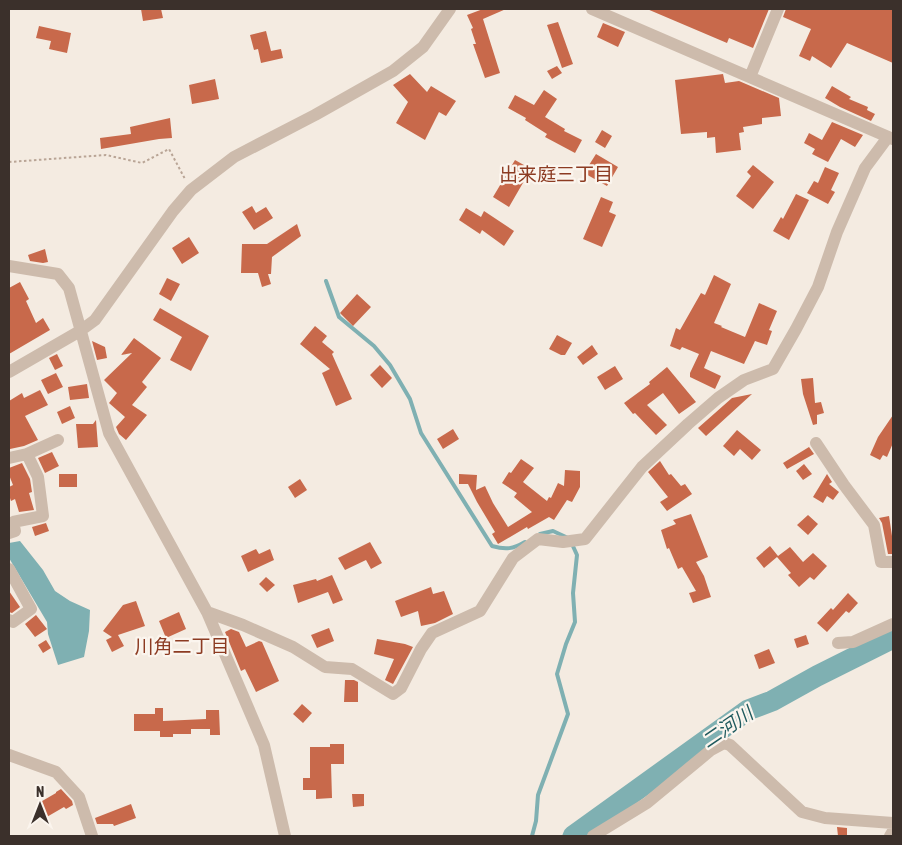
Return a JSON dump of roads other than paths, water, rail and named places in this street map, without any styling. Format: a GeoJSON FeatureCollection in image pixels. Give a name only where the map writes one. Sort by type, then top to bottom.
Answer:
{"type":"FeatureCollection","features":[{"type":"Feature","properties":{"kind":"street"},"geometry":{"type":"LineString","coordinates":[[9,372],[80,331],[95,320],[190,190],[234,157],[315,116],[393,71],[423,47],[450,9]]}},
{"type":"Feature","properties":{"kind":"street"},"geometry":{"type":"LineString","coordinates":[[207,612],[243,625],[293,647],[324,666],[352,669],[393,694],[401,688],[421,649],[432,634],[480,610],[512,558],[538,539],[563,542],[585,539],[642,468],[688,424],[718,398],[744,380],[773,368],[818,287],[837,232],[865,168],[891,138],[592,9]]}},
{"type":"Feature","properties":{"kind":"street"},"geometry":{"type":"LineString","coordinates":[[750,77],[778,9]]}},
{"type":"Feature","properties":{"kind":"street"},"geometry":{"type":"LineString","coordinates":[[9,266],[58,274],[69,288],[109,433],[207,612],[264,745],[285,836]]}},
{"type":"Feature","properties":{"kind":"street"},"geometry":{"type":"LineString","coordinates":[[9,458],[27,454],[58,440]]}},
{"type":"Feature","properties":{"kind":"street"},"geometry":{"type":"LineString","coordinates":[[816,443],[874,525],[882,562],[893,562]]}},
{"type":"Feature","properties":{"kind":"street"},"geometry":{"type":"LineString","coordinates":[[10,522],[43,516],[38,477],[27,454]]}},
{"type":"Feature","properties":{"kind":"street"},"geometry":{"type":"LineString","coordinates":[[9,569],[31,609],[13,622],[9,620]]}},
{"type":"Feature","properties":{"kind":"street"},"geometry":{"type":"LineString","coordinates":[[838,643],[853,642],[893,624]]}},
{"type":"Feature","properties":{"kind":"street"},"geometry":{"type":"LineString","coordinates":[[593,836],[647,803],[711,750],[724,743],[730,745],[802,812],[825,818],[893,823]]}},
{"type":"Feature","properties":{"kind":"street"},"geometry":{"type":"LineString","coordinates":[[9,755],[56,772],[79,797],[92,836]]}},
{"type":"Feature","properties":{"kind":"street"},"geometry":{"type":"LineString","coordinates":[[890,836],[893,831]]}},
{"type":"Feature","properties":{"kind":"water"},"geometry":{"type":"Polygon","coordinates":[[[20,541],[43,570],[55,591],[70,601],[90,610],[89,631],[84,657],[58,665],[48,634],[47,622],[9,558],[9,543],[20,541]]]}},
{"type":"Feature","properties":{"kind":"waterway"},"geometry":{"type":"LineString","coordinates":[[326,281],[339,317],[374,346],[390,365],[410,399],[421,433],[492,546],[509,548],[525,542]]}},
{"type":"Feature","properties":{"kind":"waterway"},"geometry":{"type":"LineString","coordinates":[[540,534],[553,531],[568,538]]}},
{"type":"Feature","properties":{"kind":"waterway"},"geometry":{"type":"LineString","coordinates":[[532,836],[536,821],[538,795],[568,714],[557,674],[575,622],[573,593],[577,555],[572,544]]}},
{"type":"Feature","properties":{"kind":"waterway","name":"二河川"},"geometry":{"type":"LineString","coordinates":[[573,836],[748,710],[772,701],[893,638]]}},
{"type":"Feature","properties":{"kind":"district","name":"出来庭三丁目"},"geometry":{"type":"Point","coordinates":[556,174]}},
{"type":"Feature","properties":{"kind":"district","name":"川角二丁目"},"geometry":{"type":"Point","coordinates":[182,646]}}]}
